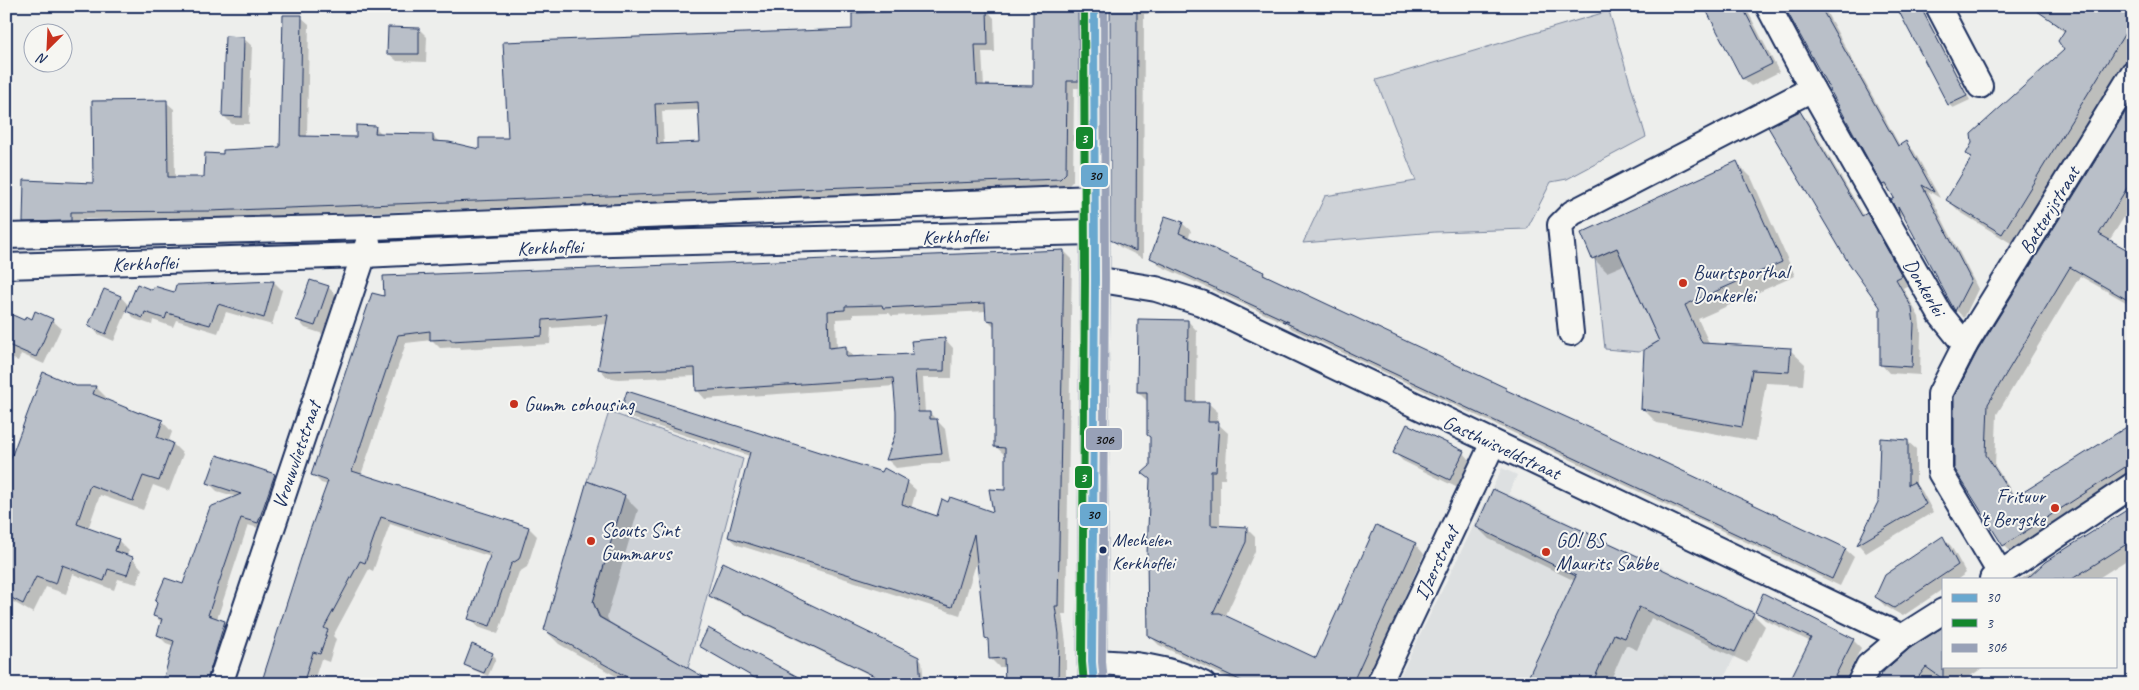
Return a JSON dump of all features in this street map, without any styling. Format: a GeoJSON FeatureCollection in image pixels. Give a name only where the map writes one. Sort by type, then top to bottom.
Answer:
{"type":"FeatureCollection","features":[{"type":"Feature","properties":{"kind":"main road"},"geometry":{"type":"LineString","coordinates":[[1093,673],[1094,6]]}},
{"type":"Feature","properties":{"kind":"street","name":"Donkerlei"},"geometry":{"type":"LineString","coordinates":[[1768,6],[1812,89],[1940,314],[1965,345]]}},
{"type":"Feature","properties":{"kind":"street"},"geometry":{"type":"LineString","coordinates":[[1938,6],[1980,86]]}},
{"type":"Feature","properties":{"kind":"street","name":"Batterijstraat"},"geometry":{"type":"LineString","coordinates":[[1965,345],[2133,73]]}},
{"type":"Feature","properties":{"kind":"street"},"geometry":{"type":"LineString","coordinates":[[1571,333],[1560,225],[1572,213],[1812,89]]}},
{"type":"Feature","properties":{"kind":"street","name":"Kerkhoflei"},"geometry":{"type":"LineString","coordinates":[[6,236],[374,227],[1094,198]]}},
{"type":"Feature","properties":{"kind":"street","name":"Vrouwvlietstraat"},"geometry":{"type":"LineString","coordinates":[[220,684],[374,227]]}},
{"type":"Feature","properties":{"kind":"street","name":"Kerkhoflei"},"geometry":{"type":"LineString","coordinates":[[6,266],[363,255],[574,246],[1094,232]]}},
{"type":"Feature","properties":{"kind":"street","name":"Gasthuisveldstraat"},"geometry":{"type":"LineString","coordinates":[[1095,279],[1156,289],[1201,304],[1902,637]]}},
{"type":"Feature","properties":{"kind":"street"},"geometry":{"type":"LineString","coordinates":[[1965,345],[1940,394],[1940,472],[1996,576],[2133,485]]}},
{"type":"Feature","properties":{"kind":"street","name":"IJzerstraat"},"geometry":{"type":"LineString","coordinates":[[1379,684],[1493,443]]}},
{"type":"Feature","properties":{"kind":"street"},"geometry":{"type":"LineString","coordinates":[[1859,684],[1868,666],[1902,637],[1942,612]]}},
{"type":"Feature","properties":{"kind":"street"},"geometry":{"type":"LineString","coordinates":[[1093,673],[1125,663],[1184,675],[1203,684]]}},
{"type":"Feature","properties":{"kind":"shaded area"},"geometry":{"type":"Polygon","coordinates":[[[1609,11],[1646,137],[1567,179],[1551,182],[1527,229],[1435,232],[1303,243],[1325,196],[1416,181],[1376,80],[1609,11]]]}},
{"type":"Feature","properties":{"kind":"shaded area"},"geometry":{"type":"Polygon","coordinates":[[[1617,248],[1659,341],[1639,352],[1605,349],[1595,258],[1617,248]]]}},
{"type":"Feature","properties":{"kind":"shaded area"},"geometry":{"type":"Polygon","coordinates":[[[609,412],[743,459],[688,668],[600,617],[593,602],[624,496],[587,481],[609,412]]]}},
{"type":"Feature","properties":{"kind":"shaded area","name":"GO! BS Maurits Sabbe"},"geometry":{"type":"Polygon","coordinates":[[[1502,468],[1517,475],[1509,494],[1754,611],[1754,617],[1721,684],[1396,684],[1502,468]]]}},
{"type":"Feature","properties":{"kind":"building"},"geometry":{"type":"Polygon","coordinates":[[[1033,6],[1078,6],[1079,81],[1067,81],[1066,173],[1060,179],[209,211],[71,212],[71,221],[23,222],[24,180],[93,183],[92,101],[167,100],[168,177],[204,177],[205,153],[223,154],[223,150],[280,147],[283,15],[302,15],[300,136],[356,137],[356,125],[376,126],[375,133],[433,134],[433,141],[449,142],[479,149],[479,138],[508,138],[503,42],[852,29],[852,13],[987,9],[988,45],[975,45],[977,85],[1033,86],[1033,6]],[[698,102],[655,104],[657,144],[700,142],[698,102]]]}},
{"type":"Feature","properties":{"kind":"building"},"geometry":{"type":"Polygon","coordinates":[[[1110,6],[1137,6],[1136,251],[1110,240],[1110,6]]]}},
{"type":"Feature","properties":{"kind":"building"},"geometry":{"type":"Polygon","coordinates":[[[1704,6],[1742,6],[1772,64],[1742,79],[1704,6]]]}},
{"type":"Feature","properties":{"kind":"building"},"geometry":{"type":"Polygon","coordinates":[[[1784,6],[1820,6],[1898,146],[1906,141],[1934,192],[1922,185],[1971,280],[1955,311],[1898,206],[1899,215],[1891,200],[1894,198],[1886,184],[1882,185],[1784,6]]]}},
{"type":"Feature","properties":{"kind":"building"},"geometry":{"type":"Polygon","coordinates":[[[1896,6],[1920,6],[1967,96],[1948,105],[1896,6]]]}},
{"type":"Feature","properties":{"kind":"building"},"geometry":{"type":"Polygon","coordinates":[[[2030,6],[2133,6],[2133,20],[2002,234],[1946,200],[1972,157],[1966,154],[1972,143],[1971,134],[2064,50],[2058,41],[2065,30],[2030,6]]]}},
{"type":"Feature","properties":{"kind":"building"},"geometry":{"type":"Polygon","coordinates":[[[388,27],[419,28],[419,54],[387,54],[388,27]]]}},
{"type":"Feature","properties":{"kind":"building"},"geometry":{"type":"Polygon","coordinates":[[[225,36],[244,37],[242,117],[222,116],[225,36]]]}},
{"type":"Feature","properties":{"kind":"building"},"geometry":{"type":"Polygon","coordinates":[[[2133,100],[2133,178],[2099,234],[2133,253],[2133,303],[2070,267],[1988,404],[1986,455],[2014,498],[2133,423],[2133,462],[2003,546],[1954,468],[1954,397],[1977,352],[2133,100]]]}},
{"type":"Feature","properties":{"kind":"building"},"geometry":{"type":"Polygon","coordinates":[[[1800,111],[1862,216],[1867,213],[1902,276],[1896,279],[1912,308],[1914,324],[1912,367],[1880,365],[1880,307],[1848,262],[1768,127],[1800,111]]]}},
{"type":"Feature","properties":{"kind":"building","name":"Buurtsporthal Donkerlei"},"geometry":{"type":"Polygon","coordinates":[[[1737,161],[1782,262],[1685,305],[1702,343],[1791,348],[1789,372],[1752,370],[1742,427],[1641,409],[1644,350],[1659,341],[1617,248],[1592,259],[1581,233],[1737,161]]]}},
{"type":"Feature","properties":{"kind":"building"},"geometry":{"type":"Polygon","coordinates":[[[1165,216],[1183,222],[1179,233],[1264,272],[1263,274],[1506,388],[1506,390],[1846,548],[1832,579],[1150,258],[1165,216]]]}},
{"type":"Feature","properties":{"kind":"building"},"geometry":{"type":"Polygon","coordinates":[[[1064,250],[1058,606],[1055,606],[1059,634],[1058,684],[1005,684],[1004,658],[989,659],[974,534],[952,607],[728,537],[750,452],[621,410],[627,391],[882,472],[884,468],[908,481],[902,504],[937,516],[942,499],[948,502],[950,497],[993,512],[989,489],[1005,490],[1005,448],[994,447],[994,321],[986,320],[985,303],[883,308],[882,305],[845,306],[845,310],[828,311],[829,348],[846,346],[846,357],[913,354],[911,341],[945,338],[944,371],[915,371],[918,412],[930,412],[930,419],[937,419],[942,454],[886,460],[896,432],[893,378],[696,391],[695,368],[609,371],[598,369],[608,315],[543,320],[542,336],[451,341],[451,339],[430,340],[430,331],[398,335],[352,471],[529,527],[519,559],[511,564],[490,626],[468,619],[491,553],[381,517],[365,563],[360,561],[324,628],[328,630],[320,654],[313,652],[303,684],[261,684],[309,533],[328,481],[311,475],[372,293],[384,296],[383,276],[1064,250]]]}},
{"type":"Feature","properties":{"kind":"building"},"geometry":{"type":"Polygon","coordinates":[[[310,280],[329,286],[315,326],[296,320],[310,280]]]}},
{"type":"Feature","properties":{"kind":"building"},"geometry":{"type":"Polygon","coordinates":[[[274,281],[264,318],[218,304],[210,325],[167,313],[165,319],[145,312],[143,318],[126,311],[137,284],[152,290],[154,286],[174,292],[176,285],[274,281]]]}},
{"type":"Feature","properties":{"kind":"building"},"geometry":{"type":"Polygon","coordinates":[[[104,289],[121,296],[106,334],[88,326],[104,289]]]}},
{"type":"Feature","properties":{"kind":"building"},"geometry":{"type":"Polygon","coordinates":[[[35,311],[53,319],[36,357],[6,344],[6,312],[24,320],[26,316],[32,319],[35,311]]]}},
{"type":"Feature","properties":{"kind":"building"},"geometry":{"type":"Polygon","coordinates":[[[1138,319],[1188,320],[1187,402],[1209,402],[1208,422],[1219,422],[1216,471],[1211,471],[1211,525],[1247,527],[1246,542],[1213,613],[1220,613],[1316,658],[1376,525],[1416,543],[1352,684],[1248,684],[1148,636],[1147,554],[1150,479],[1142,473],[1150,466],[1150,437],[1147,435],[1147,392],[1137,392],[1138,319]]]}},
{"type":"Feature","properties":{"kind":"building"},"geometry":{"type":"Polygon","coordinates":[[[43,372],[76,386],[96,386],[93,394],[139,413],[163,420],[157,437],[173,443],[159,481],[143,476],[133,501],[90,485],[77,524],[119,539],[115,551],[133,557],[127,575],[108,569],[104,581],[62,565],[56,584],[36,577],[23,604],[6,595],[6,471],[43,372]]]}},
{"type":"Feature","properties":{"kind":"building"},"geometry":{"type":"Polygon","coordinates":[[[1407,424],[1464,451],[1450,480],[1393,453],[1407,424]]]}},
{"type":"Feature","properties":{"kind":"building"},"geometry":{"type":"Polygon","coordinates":[[[1880,438],[1908,440],[1908,485],[1914,482],[1926,504],[1857,545],[1878,502],[1880,438]]]}},
{"type":"Feature","properties":{"kind":"building"},"geometry":{"type":"Polygon","coordinates":[[[217,455],[275,474],[258,523],[241,518],[208,615],[225,621],[206,684],[162,684],[174,641],[157,635],[162,619],[153,616],[157,603],[155,601],[165,578],[183,584],[210,507],[241,494],[207,483],[217,455]]]}},
{"type":"Feature","properties":{"kind":"building","name":"Scouts Sint Gummarus"},"geometry":{"type":"Polygon","coordinates":[[[587,481],[625,495],[593,602],[599,617],[716,684],[639,684],[544,630],[587,481]]]}},
{"type":"Feature","properties":{"kind":"building"},"geometry":{"type":"Polygon","coordinates":[[[1493,489],[1754,613],[1735,652],[1639,607],[1625,638],[1614,634],[1592,684],[1525,684],[1576,576],[1476,527],[1493,489]]]}},
{"type":"Feature","properties":{"kind":"building"},"geometry":{"type":"Polygon","coordinates":[[[2133,506],[2133,540],[2074,578],[2028,578],[2045,562],[2133,506]]]}},
{"type":"Feature","properties":{"kind":"building"},"geometry":{"type":"Polygon","coordinates":[[[1943,536],[1958,565],[1894,608],[1875,597],[1885,575],[1943,536]]]}},
{"type":"Feature","properties":{"kind":"building"},"geometry":{"type":"Polygon","coordinates":[[[723,562],[919,657],[921,684],[891,684],[709,596],[723,562]]]}},
{"type":"Feature","properties":{"kind":"building"},"geometry":{"type":"Polygon","coordinates":[[[1763,593],[1854,639],[1831,684],[1788,684],[1811,638],[1755,612],[1763,593]]]}},
{"type":"Feature","properties":{"kind":"building"},"geometry":{"type":"Polygon","coordinates":[[[708,628],[811,684],[765,684],[699,646],[708,628]]]}},
{"type":"Feature","properties":{"kind":"building"},"geometry":{"type":"Polygon","coordinates":[[[1942,628],[1943,679],[1926,667],[1913,684],[1874,684],[1884,671],[1910,648],[1942,628]]]}},
{"type":"Feature","properties":{"kind":"building"},"geometry":{"type":"Polygon","coordinates":[[[472,644],[493,653],[484,673],[464,665],[472,644]]]}},
{"type":"Feature","properties":{"kind":"transit line","name":"3"},"geometry":{"type":"LineString","coordinates":[[1084,6],[1085,279],[1082,662],[1084,684]]}},
{"type":"Feature","properties":{"kind":"transit line","name":"30"},"geometry":{"type":"LineString","coordinates":[[1094,6],[1095,279],[1092,662],[1094,684]]}},
{"type":"Feature","properties":{"kind":"transit line","name":"306"},"geometry":{"type":"LineString","coordinates":[[1104,6],[1105,279],[1102,662],[1104,683]]}},
{"type":"Feature","properties":{"kind":"place","name":"Buurtsporthal Donkerlei"},"geometry":{"type":"Point","coordinates":[1683,283]}},
{"type":"Feature","properties":{"kind":"place","name":"Gumm cohousing"},"geometry":{"type":"Point","coordinates":[514,404]}},
{"type":"Feature","properties":{"kind":"place","name":"Frituur 't Bergske"},"geometry":{"type":"Point","coordinates":[2055,508]}},
{"type":"Feature","properties":{"kind":"place","name":"Scouts Sint Gummarus"},"geometry":{"type":"Point","coordinates":[591,541]}},
{"type":"Feature","properties":{"kind":"place","name":"Mechelen Kerkhoflei"},"geometry":{"type":"Point","coordinates":[1103,550]}},
{"type":"Feature","properties":{"kind":"place","name":"GO! BS Maurits Sabbe"},"geometry":{"type":"Point","coordinates":[1546,552]}}]}
